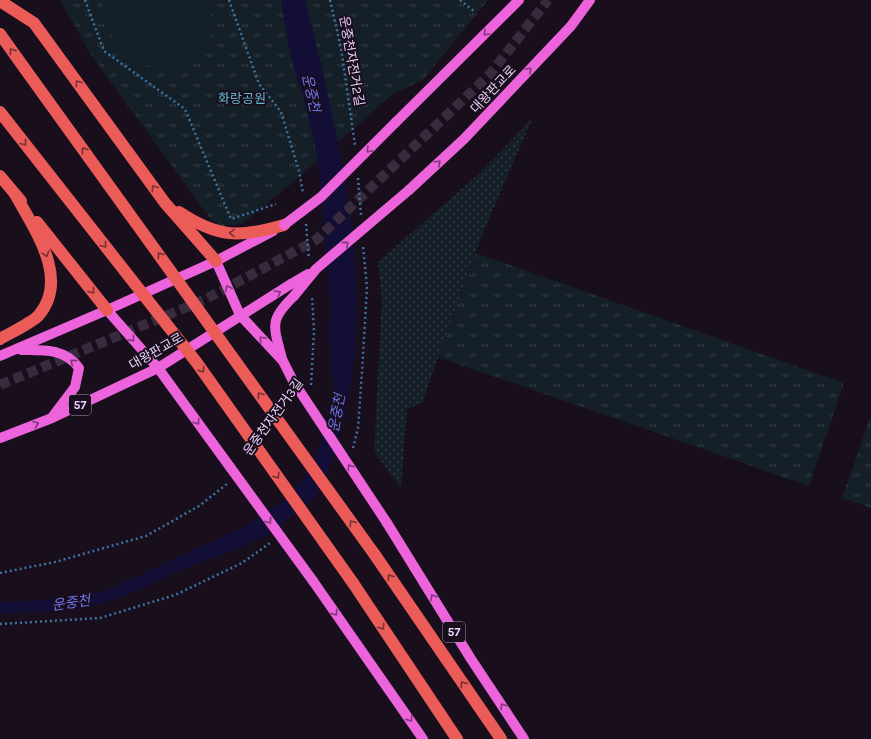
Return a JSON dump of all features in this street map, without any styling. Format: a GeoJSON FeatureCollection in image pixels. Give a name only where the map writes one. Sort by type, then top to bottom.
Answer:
{"type":"FeatureCollection","features":[{"type":"Feature","properties":{"kind":"highway"},"geometry":{"type":"LineString","coordinates":[[0,1],[34,23],[165,203],[216,261]]}},
{"type":"Feature","properties":{"kind":"highway"},"geometry":{"type":"LineString","coordinates":[[0,34],[374,555],[501,739]]}},
{"type":"Feature","properties":{"kind":"highway"},"geometry":{"type":"LineString","coordinates":[[0,112],[197,363],[353,583],[457,739]]}},
{"type":"Feature","properties":{"kind":"highway"},"geometry":{"type":"LineString","coordinates":[[0,176],[16,194],[107,310]]}},
{"type":"Feature","properties":{"kind":"highway"},"geometry":{"type":"LineString","coordinates":[[0,339],[39,316],[51,296],[51,271],[44,247],[16,194]]}},
{"type":"Feature","properties":{"kind":"highway"},"geometry":{"type":"LineString","coordinates":[[165,203],[194,222],[210,229],[229,234],[255,233],[284,225]]}},
{"type":"Feature","properties":{"kind":"main road"},"geometry":{"type":"LineString","coordinates":[[0,356],[216,261],[284,225],[321,197],[519,0]]}},
{"type":"Feature","properties":{"kind":"main road","name":"대왕판교로"},"geometry":{"type":"LineString","coordinates":[[0,438],[52,418],[158,368],[291,284],[409,190],[464,139],[571,26],[590,0]]}},
{"type":"Feature","properties":{"kind":"main road","name":"57"},"geometry":{"type":"LineString","coordinates":[[216,261],[240,315],[283,361],[293,381],[387,523],[471,659],[524,739]]}},
{"type":"Feature","properties":{"kind":"main road"},"geometry":{"type":"LineString","coordinates":[[283,361],[274,328],[279,311],[294,296],[313,265]]}},
{"type":"Feature","properties":{"kind":"main road"},"geometry":{"type":"LineString","coordinates":[[107,310],[158,368],[313,581],[423,739]]}},
{"type":"Feature","properties":{"kind":"main road"},"geometry":{"type":"LineString","coordinates":[[15,350],[50,350],[73,360],[79,368],[75,387],[52,418]]}},
{"type":"Feature","properties":{"kind":"path"},"geometry":{"type":"LineString","coordinates":[[86,0],[104,51],[185,109],[231,219],[276,204]]}},
{"type":"Feature","properties":{"kind":"path"},"geometry":{"type":"LineString","coordinates":[[229,0],[259,84],[282,112],[299,171],[304,200]]}},
{"type":"Feature","properties":{"kind":"path","name":"운중천자전거2길"},"geometry":{"type":"LineString","coordinates":[[330,0],[341,48],[353,125]]}},
{"type":"Feature","properties":{"kind":"path"},"geometry":{"type":"LineString","coordinates":[[460,0],[475,12]]}},
{"type":"Feature","properties":{"kind":"path"},"geometry":{"type":"LineString","coordinates":[[306,223],[313,265]]}},
{"type":"Feature","properties":{"kind":"path","name":"운중천자전거3길"},"geometry":{"type":"LineString","coordinates":[[307,390],[311,384],[314,331],[312,293]]}},
{"type":"Feature","properties":{"kind":"path"},"geometry":{"type":"LineString","coordinates":[[0,573],[55,562],[146,536],[199,506],[230,481]]}},
{"type":"Feature","properties":{"kind":"green space","name":"화랑공원"},"geometry":{"type":"Polygon","coordinates":[[[60,0],[488,0],[423,80],[393,94],[293,182],[242,224],[223,226],[212,221],[91,55],[60,0]]]}},
{"type":"Feature","properties":{"kind":"green space"},"geometry":{"type":"Polygon","coordinates":[[[101,0],[206,0],[211,25],[208,45],[193,61],[183,66],[161,69],[139,62],[120,49],[115,42],[101,0]]]}},
{"type":"Feature","properties":{"kind":"green space"},"geometry":{"type":"Polygon","coordinates":[[[532,119],[482,235],[422,403],[407,409],[401,488],[374,452],[382,300],[378,262],[480,173],[532,119]]]}},
{"type":"Feature","properties":{"kind":"green space"},"geometry":{"type":"Polygon","coordinates":[[[476,253],[844,383],[809,486],[438,357],[476,253]]]}},
{"type":"Feature","properties":{"kind":"green space"},"geometry":{"type":"Polygon","coordinates":[[[871,415],[871,508],[842,498],[871,415]]]}},
{"type":"Feature","properties":{"kind":"water","name":"운중천"},"geometry":{"type":"Polygon","coordinates":[[[281,0],[305,0],[331,107],[342,162],[356,274],[356,329],[351,384],[339,438],[325,477],[311,501],[273,530],[245,546],[106,602],[81,608],[39,612],[0,613],[0,602],[47,600],[101,592],[249,524],[290,495],[311,467],[322,441],[334,392],[329,343],[330,299],[318,160],[308,114],[290,54],[281,0]]]}},
{"type":"Feature","properties":{"kind":"tunnel"},"geometry":{"type":"LineString","coordinates":[[0,385],[206,299],[316,240],[490,74],[548,0]]}}]}
